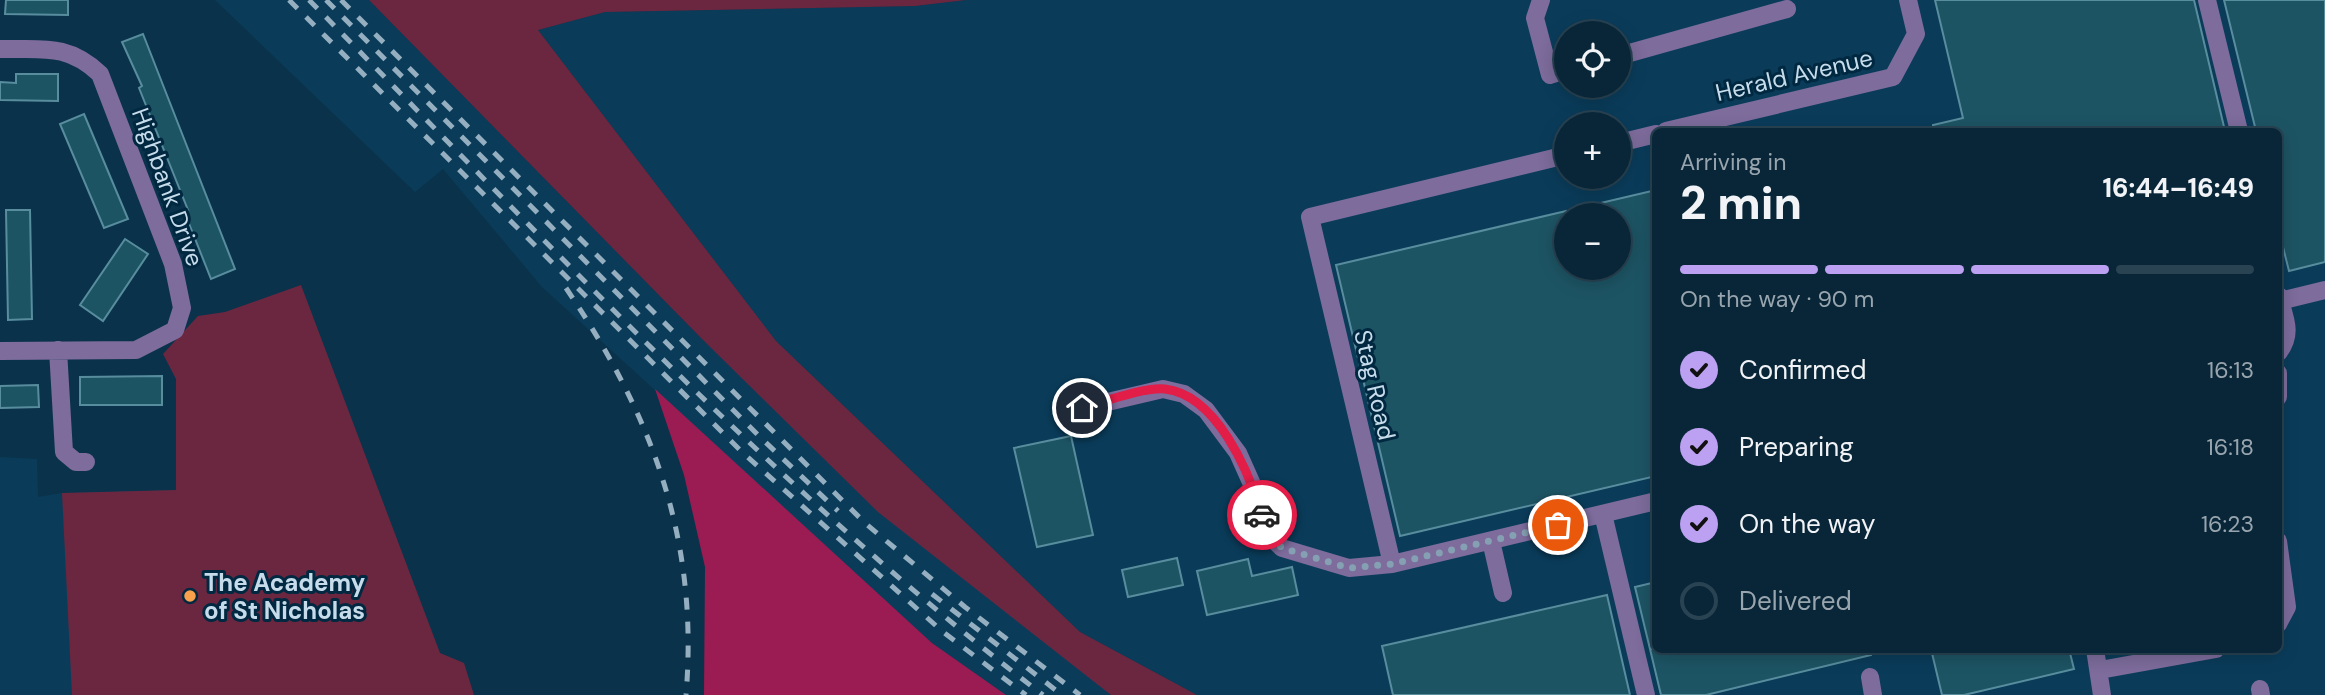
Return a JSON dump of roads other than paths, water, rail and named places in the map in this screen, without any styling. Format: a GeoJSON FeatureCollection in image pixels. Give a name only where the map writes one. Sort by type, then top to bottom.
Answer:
{"type":"FeatureCollection","features":[{"type":"Feature","properties":{"kind":"street"},"geometry":{"type":"LineString","coordinates":[[1541,0],[1535,18],[1550,75],[1554,74]]}},
{"type":"Feature","properties":{"kind":"street","name":"Herald Avenue"},"geometry":{"type":"LineString","coordinates":[[1680,128],[1894,77],[1916,34],[1908,0]]}},
{"type":"Feature","properties":{"kind":"street"},"geometry":{"type":"LineString","coordinates":[[2207,0],[2238,128]]}},
{"type":"Feature","properties":{"kind":"street"},"geometry":{"type":"LineString","coordinates":[[1631,52],[1787,9]]}},
{"type":"Feature","properties":{"kind":"street","name":"Highbank Drive"},"geometry":{"type":"LineString","coordinates":[[0,49],[62,50],[82,57],[100,74],[173,264],[182,308],[175,330],[136,350],[0,351]]}},
{"type":"Feature","properties":{"kind":"street"},"geometry":{"type":"LineString","coordinates":[[1631,140],[1652,135]]}},
{"type":"Feature","properties":{"kind":"street","name":"Stag Road"},"geometry":{"type":"LineString","coordinates":[[1392,564],[1310,217],[1554,158]]}},
{"type":"Feature","properties":{"kind":"street"},"geometry":{"type":"LineString","coordinates":[[2282,297],[2325,290]]}},
{"type":"Feature","properties":{"kind":"street"},"geometry":{"type":"LineString","coordinates":[[2282,309],[2288,332],[2286,344],[2282,348]]}},
{"type":"Feature","properties":{"kind":"street"},"geometry":{"type":"LineString","coordinates":[[58,350],[64,452],[76,462],[86,462]]}},
{"type":"Feature","properties":{"kind":"street"},"geometry":{"type":"LineString","coordinates":[[1082,408],[1163,389],[1184,394],[1206,410],[1238,453],[1251,482],[1267,533],[1282,548],[1349,568],[1392,564],[1652,502]]}},
{"type":"Feature","properties":{"kind":"street"},"geometry":{"type":"LineString","coordinates":[[1602,514],[1646,695]]}},
{"type":"Feature","properties":{"kind":"street"},"geometry":{"type":"LineString","coordinates":[[1491,541],[1503,593]]}},
{"type":"Feature","properties":{"kind":"street"},"geometry":{"type":"LineString","coordinates":[[2282,570],[2287,607],[2282,616]]}},
{"type":"Feature","properties":{"kind":"street"},"geometry":{"type":"LineString","coordinates":[[2096,653],[2102,695]]}},
{"type":"Feature","properties":{"kind":"street"},"geometry":{"type":"LineString","coordinates":[[2100,670],[2194,653]]}},
{"type":"Feature","properties":{"kind":"street"},"geometry":{"type":"LineString","coordinates":[[1870,677],[1873,695]]}},
{"type":"Feature","properties":{"kind":"railway"},"geometry":{"type":"LineString","coordinates":[[289,0],[743,453],[943,632],[1026,695]]}},
{"type":"Feature","properties":{"kind":"railway"},"geometry":{"type":"LineString","coordinates":[[309,0],[664,361],[755,448],[944,616],[1043,695]]}},
{"type":"Feature","properties":{"kind":"railway"},"geometry":{"type":"LineString","coordinates":[[326,0],[760,437],[838,511]]}},
{"type":"Feature","properties":{"kind":"railway"},"geometry":{"type":"LineString","coordinates":[[341,0],[865,523],[965,607],[1080,695]]}},
{"type":"Feature","properties":{"kind":"railway"},"geometry":{"type":"LineString","coordinates":[[566,288],[623,383],[645,431],[663,481],[676,531],[685,583],[688,638],[686,695]]}},
{"type":"Feature","properties":{"kind":"railway"},"geometry":{"type":"LineString","coordinates":[[932,594],[1062,695]]}},
{"type":"Feature","properties":{"kind":"place","name":"The Academy of St Nicholas"},"geometry":{"type":"Point","coordinates":[190,596]}}]}
